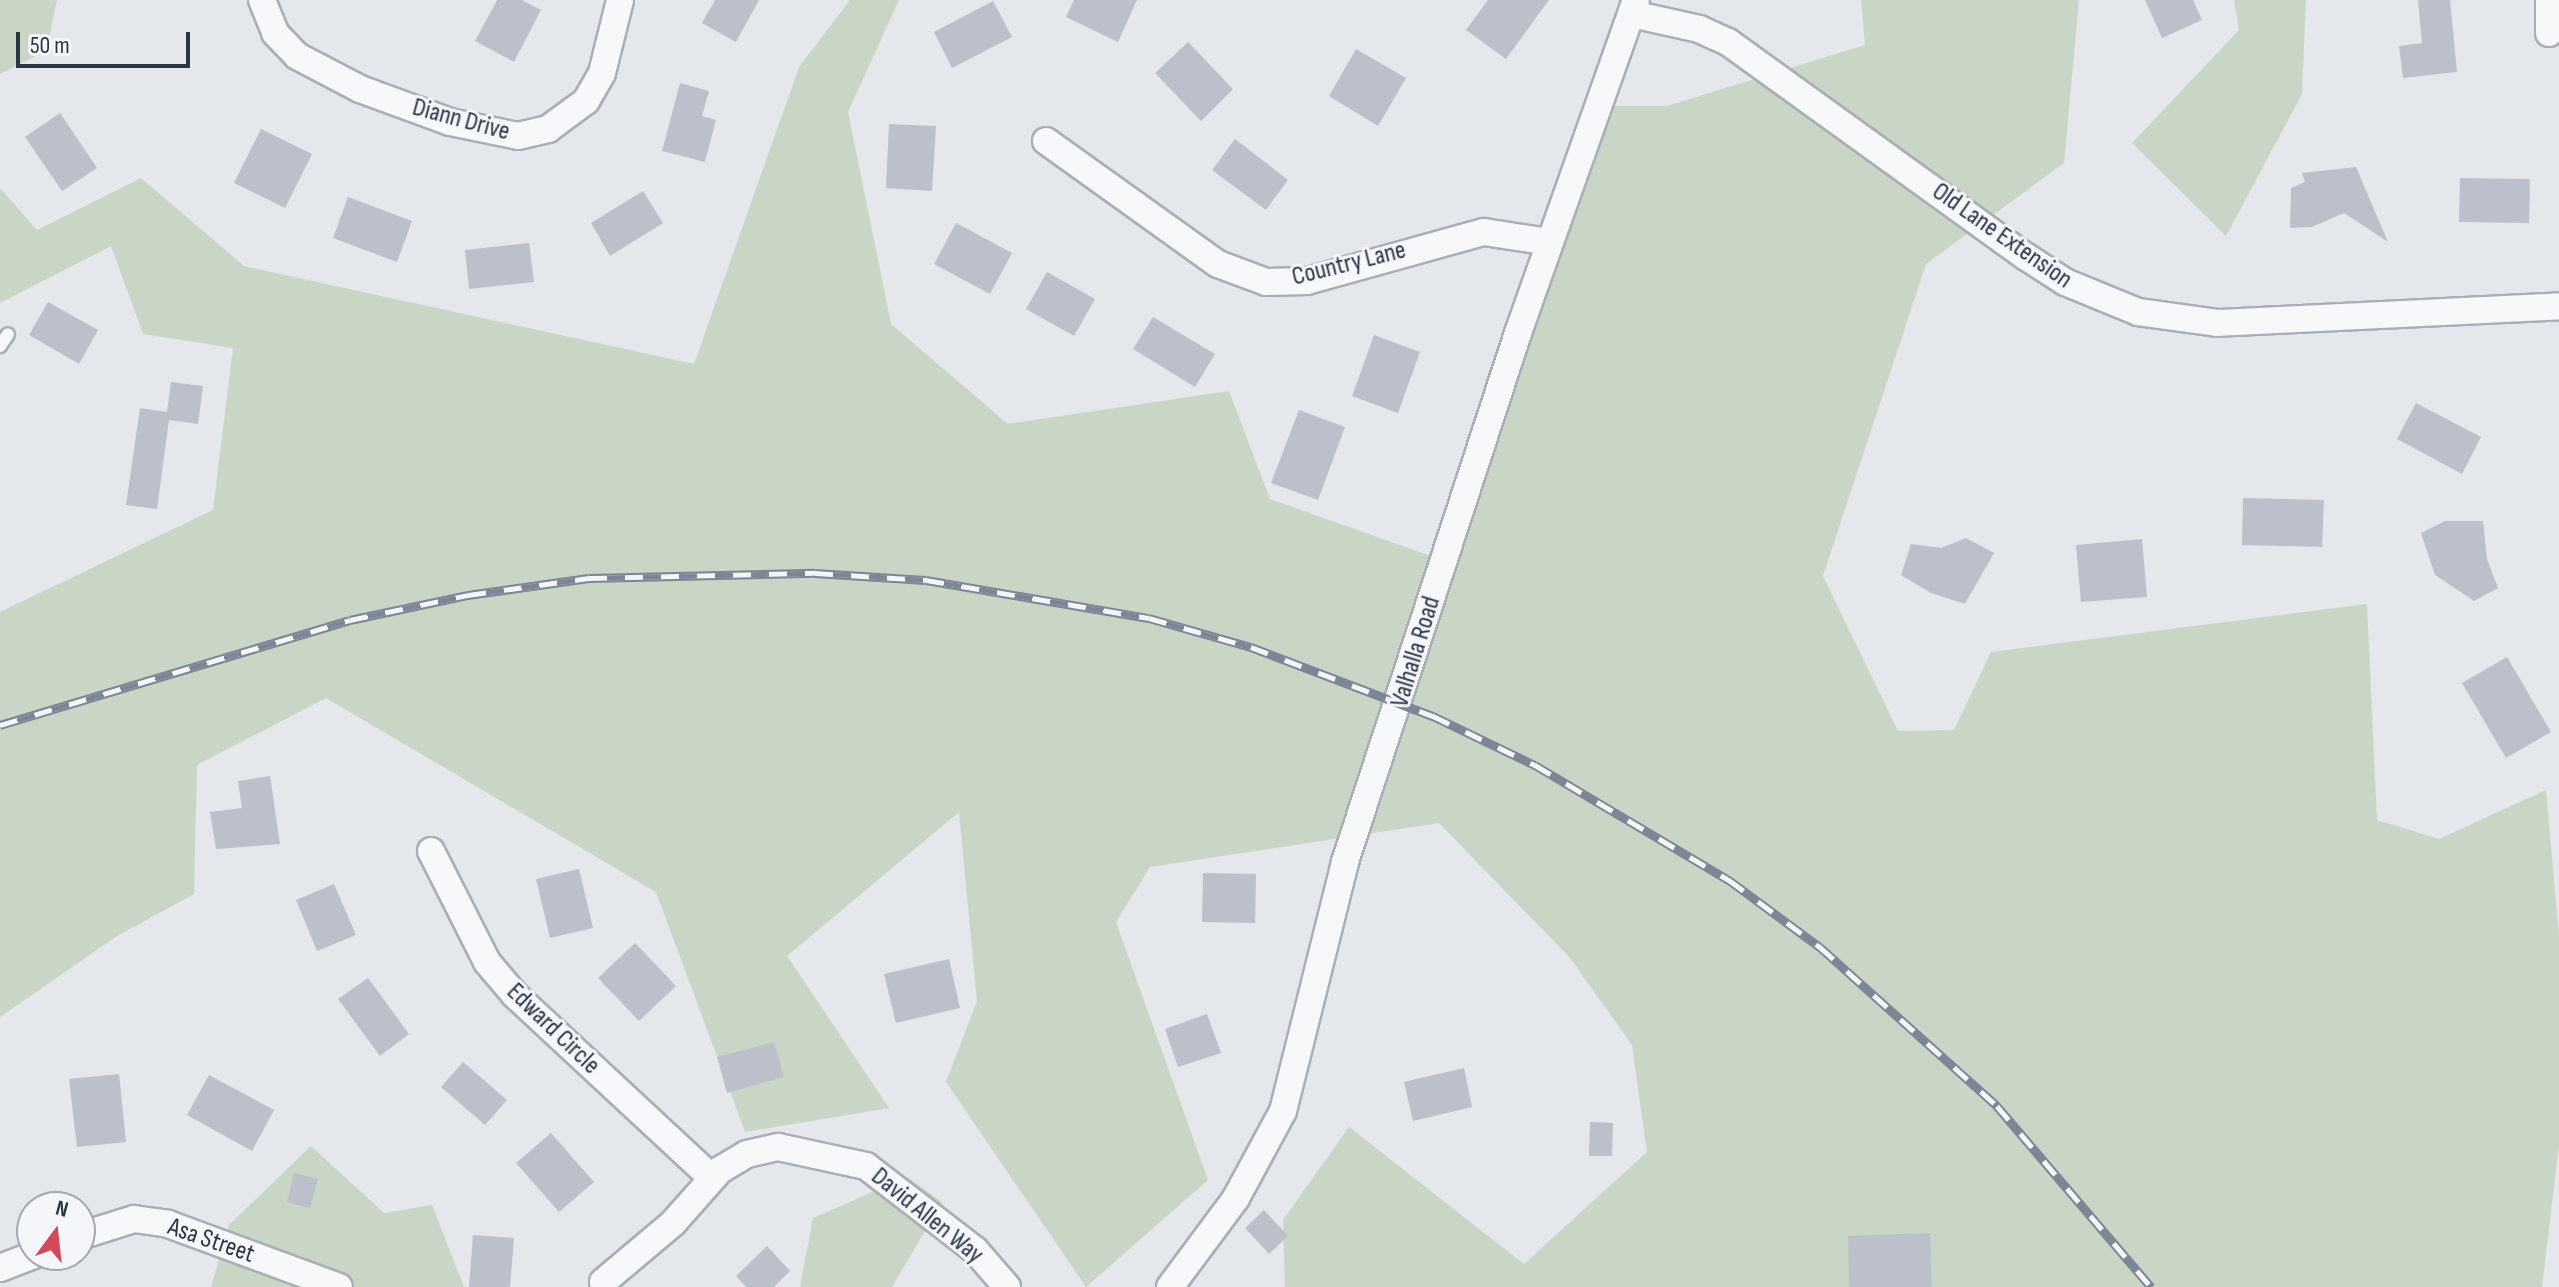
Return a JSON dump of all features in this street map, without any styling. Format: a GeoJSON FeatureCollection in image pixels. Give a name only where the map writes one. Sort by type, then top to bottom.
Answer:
{"type":"FeatureCollection","features":[{"type":"Feature","properties":{"kind":"street","name":"Diann Drive"},"geometry":{"type":"LineString","coordinates":[[262,0],[275,33],[297,56],[360,89],[450,122],[518,136],[548,129],[586,101],[602,73],[620,0]]}},
{"type":"Feature","properties":{"kind":"street"},"geometry":{"type":"LineString","coordinates":[[2549,0],[2549,33]]}},
{"type":"Feature","properties":{"kind":"street","name":"Valhalla Road"},"geometry":{"type":"LineString","coordinates":[[1170,1287],[1236,1198],[1283,1111],[1345,862],[1549,242],[1634,7]]}},
{"type":"Feature","properties":{"kind":"street","name":"Old Lane Extension"},"geometry":{"type":"LineString","coordinates":[[1634,7],[1728,42],[2025,256],[2065,282],[2138,312],[2217,323],[2559,306]]}},
{"type":"Feature","properties":{"kind":"street","name":"Country Lane"},"geometry":{"type":"LineString","coordinates":[[1046,141],[1218,264],[1266,282],[1307,281],[1484,232],[1549,242]]}},
{"type":"Feature","properties":{"kind":"street","name":"Edward Circle"},"geometry":{"type":"LineString","coordinates":[[431,851],[487,962],[515,995],[712,1178]]}},
{"type":"Feature","properties":{"kind":"street","name":"David Allen Way"},"geometry":{"type":"LineString","coordinates":[[603,1282],[629,1265],[712,1178],[747,1154],[778,1147],[866,1166],[975,1250],[1007,1287]]}},
{"type":"Feature","properties":{"kind":"street","name":"Asa Street"},"geometry":{"type":"LineString","coordinates":[[96,1231],[134,1219],[168,1224],[339,1287]]}},
{"type":"Feature","properties":{"kind":"lane"},"geometry":{"type":"LineString","coordinates":[[0,346],[8,334]]}},
{"type":"Feature","properties":{"kind":"green space"},"geometry":{"type":"Polygon","coordinates":[[[0,0],[57,0],[46,51],[0,74],[0,0]]]}},
{"type":"Feature","properties":{"kind":"green space"},"geometry":{"type":"Polygon","coordinates":[[[850,0],[899,0],[848,112],[891,324],[1008,424],[1229,391],[1270,499],[1442,560],[1609,106],[1667,106],[1865,45],[1861,0],[2079,0],[2064,163],[1926,264],[1823,576],[1898,731],[1954,730],[1991,652],[2367,604],[2377,820],[2439,839],[2546,790],[2559,936],[2559,1145],[2542,1287],[1285,1287],[1283,1220],[1349,1127],[1524,1264],[1647,1152],[1632,1045],[1570,958],[1439,823],[1150,867],[1116,922],[1208,1180],[1086,1287],[946,1082],[977,1001],[959,812],[787,956],[889,1108],[745,1132],[656,892],[326,698],[197,765],[194,894],[117,936],[0,1017],[0,612],[213,510],[233,348],[143,334],[111,246],[0,303],[0,188],[37,230],[141,178],[244,266],[694,364],[799,67],[850,0]]]}},
{"type":"Feature","properties":{"kind":"green space"},"geometry":{"type":"Polygon","coordinates":[[[2234,0],[2306,0],[2302,94],[2226,236],[2132,143],[2239,30],[2234,0]]]}},
{"type":"Feature","properties":{"kind":"green space"},"geometry":{"type":"Polygon","coordinates":[[[311,1146],[384,1213],[432,1205],[464,1287],[211,1287],[229,1225],[311,1146]]]}},
{"type":"Feature","properties":{"kind":"green space"},"geometry":{"type":"Polygon","coordinates":[[[907,1177],[942,1202],[892,1287],[800,1287],[813,1218],[907,1177]]]}},
{"type":"Feature","properties":{"kind":"building"},"geometry":{"type":"Polygon","coordinates":[[[497,0],[522,0],[541,10],[514,62],[475,41],[497,0]]]}},
{"type":"Feature","properties":{"kind":"building"},"geometry":{"type":"Polygon","coordinates":[[[715,0],[759,0],[736,42],[702,23],[715,0]]]}},
{"type":"Feature","properties":{"kind":"building"},"geometry":{"type":"Polygon","coordinates":[[[1074,0],[1137,0],[1118,42],[1066,17],[1074,0]]]}},
{"type":"Feature","properties":{"kind":"building"},"geometry":{"type":"Polygon","coordinates":[[[1488,0],[1549,0],[1506,59],[1466,30],[1488,0]]]}},
{"type":"Feature","properties":{"kind":"building"},"geometry":{"type":"Polygon","coordinates":[[[2145,0],[2193,0],[2202,20],[2162,38],[2145,0]]]}},
{"type":"Feature","properties":{"kind":"building"},"geometry":{"type":"Polygon","coordinates":[[[2418,0],[2450,0],[2457,72],[2403,78],[2399,46],[2422,43],[2418,0]]]}},
{"type":"Feature","properties":{"kind":"building"},"geometry":{"type":"Polygon","coordinates":[[[993,1],[1012,37],[952,68],[934,32],[993,1]]]}},
{"type":"Feature","properties":{"kind":"building"},"geometry":{"type":"Polygon","coordinates":[[[1188,42],[1233,89],[1201,121],[1155,73],[1188,42]]]}},
{"type":"Feature","properties":{"kind":"building"},"geometry":{"type":"Polygon","coordinates":[[[1356,49],[1406,78],[1378,126],[1329,96],[1356,49]]]}},
{"type":"Feature","properties":{"kind":"building"},"geometry":{"type":"Polygon","coordinates":[[[680,83],[709,91],[702,116],[716,120],[705,162],[662,151],[680,83]]]}},
{"type":"Feature","properties":{"kind":"building"},"geometry":{"type":"Polygon","coordinates":[[[60,113],[97,168],[62,191],[25,137],[60,113]]]}},
{"type":"Feature","properties":{"kind":"building"},"geometry":{"type":"Polygon","coordinates":[[[889,124],[936,126],[932,191],[886,188],[889,124]]]}},
{"type":"Feature","properties":{"kind":"building"},"geometry":{"type":"Polygon","coordinates":[[[261,129],[312,154],[285,208],[234,183],[261,129]]]}},
{"type":"Feature","properties":{"kind":"building"},"geometry":{"type":"Polygon","coordinates":[[[1235,139],[1288,180],[1266,210],[1212,170],[1235,139]]]}},
{"type":"Feature","properties":{"kind":"building"},"geometry":{"type":"Polygon","coordinates":[[[2356,167],[2388,242],[2344,213],[2312,227],[2290,228],[2291,188],[2305,182],[2302,173],[2356,167]]]}},
{"type":"Feature","properties":{"kind":"building"},"geometry":{"type":"Polygon","coordinates":[[[2460,178],[2530,179],[2529,223],[2459,222],[2460,178]]]}},
{"type":"Feature","properties":{"kind":"building"},"geometry":{"type":"Polygon","coordinates":[[[643,191],[663,223],[610,256],[591,223],[643,191]]]}},
{"type":"Feature","properties":{"kind":"building"},"geometry":{"type":"Polygon","coordinates":[[[348,197],[412,221],[397,262],[333,238],[348,197]]]}},
{"type":"Feature","properties":{"kind":"building"},"geometry":{"type":"Polygon","coordinates":[[[956,223],[1012,253],[990,294],[934,264],[956,223]]]}},
{"type":"Feature","properties":{"kind":"building"},"geometry":{"type":"Polygon","coordinates":[[[529,243],[534,282],[469,289],[465,250],[529,243]]]}},
{"type":"Feature","properties":{"kind":"building"},"geometry":{"type":"Polygon","coordinates":[[[1047,272],[1095,299],[1074,336],[1026,309],[1047,272]]]}},
{"type":"Feature","properties":{"kind":"building"},"geometry":{"type":"Polygon","coordinates":[[[48,302],[98,330],[79,364],[29,335],[48,302]]]}},
{"type":"Feature","properties":{"kind":"building"},"geometry":{"type":"Polygon","coordinates":[[[1153,317],[1215,354],[1195,387],[1133,349],[1153,317]]]}},
{"type":"Feature","properties":{"kind":"building"},"geometry":{"type":"Polygon","coordinates":[[[1374,335],[1420,352],[1398,413],[1352,396],[1374,335]]]}},
{"type":"Feature","properties":{"kind":"building"},"geometry":{"type":"Polygon","coordinates":[[[171,382],[203,386],[198,424],[169,420],[157,509],[126,505],[140,408],[167,412],[171,382]]]}},
{"type":"Feature","properties":{"kind":"building"},"geometry":{"type":"Polygon","coordinates":[[[2416,403],[2481,437],[2462,474],[2397,439],[2416,403]]]}},
{"type":"Feature","properties":{"kind":"building"},"geometry":{"type":"Polygon","coordinates":[[[1299,410],[1345,427],[1318,500],[1271,483],[1299,410]]]}},
{"type":"Feature","properties":{"kind":"building"},"geometry":{"type":"Polygon","coordinates":[[[2243,498],[2324,500],[2322,547],[2242,545],[2243,498]]]}},
{"type":"Feature","properties":{"kind":"building"},"geometry":{"type":"Polygon","coordinates":[[[2445,521],[2483,521],[2487,559],[2498,588],[2474,601],[2435,575],[2421,533],[2445,521]]]}},
{"type":"Feature","properties":{"kind":"building"},"geometry":{"type":"Polygon","coordinates":[[[1966,538],[1994,553],[1965,604],[1931,593],[1901,575],[1911,544],[1941,548],[1966,538]]]}},
{"type":"Feature","properties":{"kind":"building"},"geometry":{"type":"Polygon","coordinates":[[[2142,539],[2147,597],[2081,602],[2076,545],[2142,539]]]}},
{"type":"Feature","properties":{"kind":"building"},"geometry":{"type":"Polygon","coordinates":[[[2507,657],[2551,732],[2506,758],[2462,683],[2507,657]]]}},
{"type":"Feature","properties":{"kind":"building"},"geometry":{"type":"Polygon","coordinates":[[[270,776],[280,844],[216,849],[210,812],[242,808],[238,781],[270,776]]]}},
{"type":"Feature","properties":{"kind":"building"},"geometry":{"type":"Polygon","coordinates":[[[579,869],[593,928],[550,938],[536,879],[579,869]]]}},
{"type":"Feature","properties":{"kind":"building"},"geometry":{"type":"Polygon","coordinates":[[[1203,873],[1256,874],[1255,923],[1202,922],[1203,873]]]}},
{"type":"Feature","properties":{"kind":"building"},"geometry":{"type":"Polygon","coordinates":[[[334,884],[356,935],[317,951],[296,900],[334,884]]]}},
{"type":"Feature","properties":{"kind":"building"},"geometry":{"type":"Polygon","coordinates":[[[635,943],[676,986],[639,1021],[598,978],[635,943]]]}},
{"type":"Feature","properties":{"kind":"building"},"geometry":{"type":"Polygon","coordinates":[[[949,959],[960,1008],[896,1023],[884,974],[949,959]]]}},
{"type":"Feature","properties":{"kind":"building"},"geometry":{"type":"Polygon","coordinates":[[[368,978],[409,1034],[380,1056],[338,999],[368,978]]]}},
{"type":"Feature","properties":{"kind":"building"},"geometry":{"type":"Polygon","coordinates":[[[1207,1014],[1221,1053],[1178,1067],[1165,1029],[1207,1014]]]}},
{"type":"Feature","properties":{"kind":"building"},"geometry":{"type":"Polygon","coordinates":[[[774,1042],[784,1077],[727,1093],[717,1057],[774,1042]]]}},
{"type":"Feature","properties":{"kind":"building"},"geometry":{"type":"Polygon","coordinates":[[[463,1062],[507,1100],[485,1125],[441,1087],[463,1062]]]}},
{"type":"Feature","properties":{"kind":"building"},"geometry":{"type":"Polygon","coordinates":[[[1464,1068],[1472,1107],[1413,1121],[1404,1082],[1464,1068]]]}},
{"type":"Feature","properties":{"kind":"building"},"geometry":{"type":"Polygon","coordinates":[[[119,1074],[126,1142],[77,1147],[69,1079],[119,1074]]]}},
{"type":"Feature","properties":{"kind":"building"},"geometry":{"type":"Polygon","coordinates":[[[209,1075],[274,1110],[252,1151],[187,1115],[209,1075]]]}},
{"type":"Feature","properties":{"kind":"building"},"geometry":{"type":"Polygon","coordinates":[[[1590,1122],[1613,1123],[1612,1156],[1589,1156],[1590,1122]]]}},
{"type":"Feature","properties":{"kind":"building"},"geometry":{"type":"Polygon","coordinates":[[[551,1133],[594,1182],[559,1212],[516,1163],[551,1133]]]}},
{"type":"Feature","properties":{"kind":"building"},"geometry":{"type":"Polygon","coordinates":[[[294,1173],[318,1179],[310,1208],[287,1202],[294,1173]]]}},
{"type":"Feature","properties":{"kind":"building"},"geometry":{"type":"Polygon","coordinates":[[[1264,1210],[1288,1236],[1269,1254],[1245,1228],[1264,1210]]]}},
{"type":"Feature","properties":{"kind":"building"},"geometry":{"type":"Polygon","coordinates":[[[1930,1233],[1932,1287],[1849,1287],[1848,1236],[1930,1233]]]}},
{"type":"Feature","properties":{"kind":"building"},"geometry":{"type":"Polygon","coordinates":[[[473,1235],[514,1238],[510,1287],[469,1287],[473,1235]]]}},
{"type":"Feature","properties":{"kind":"building"},"geometry":{"type":"Polygon","coordinates":[[[767,1246],[790,1271],[774,1287],[746,1287],[736,1276],[767,1246]]]}},
{"type":"Feature","properties":{"kind":"railway"},"geometry":{"type":"LineString","coordinates":[[0,725],[350,620],[468,595],[589,578],[815,573],[926,580],[1149,618],[1251,647],[1433,716],[1535,765],[1729,880],[1820,947],[1997,1106],[2151,1287]]}}]}
